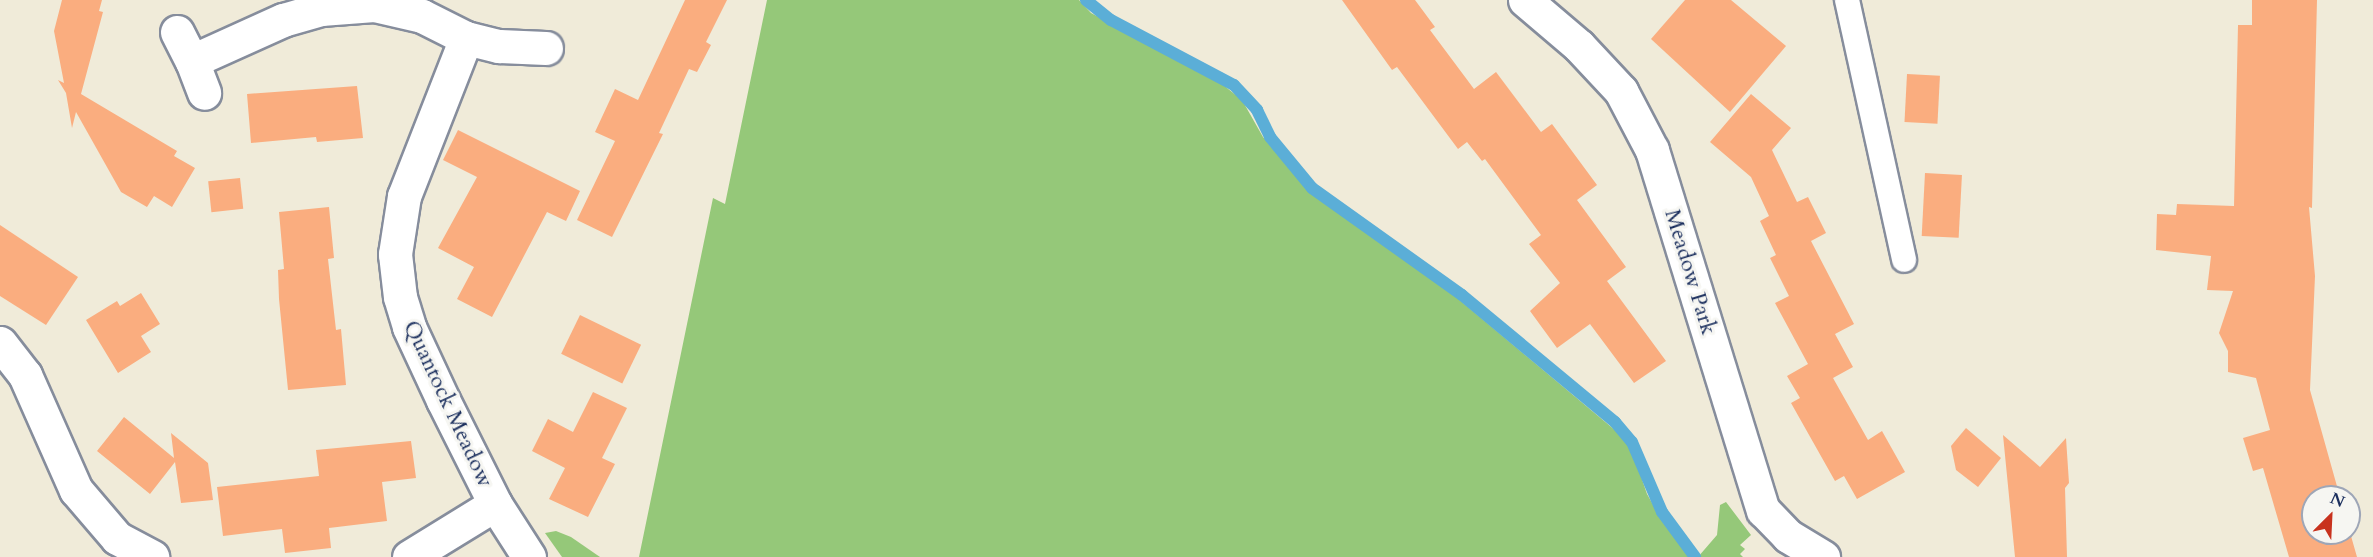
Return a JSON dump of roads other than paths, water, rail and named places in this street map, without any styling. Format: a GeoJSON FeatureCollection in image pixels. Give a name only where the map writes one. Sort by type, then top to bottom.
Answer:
{"type":"FeatureCollection","features":[{"type":"Feature","properties":{"kind":"street","name":"Meadow Park"},"geometry":{"type":"LineString","coordinates":[[1526,0],[1579,46],[1626,101],[1652,150],[1763,510],[1788,536],[1823,557]]}},
{"type":"Feature","properties":{"kind":"street"},"geometry":{"type":"LineString","coordinates":[[192,61],[283,20],[348,5],[398,9],[466,38],[499,46],[546,48]]}},
{"type":"Feature","properties":{"kind":"street"},"geometry":{"type":"LineString","coordinates":[[177,32],[192,61],[204,93]]}},
{"type":"Feature","properties":{"kind":"street","name":"Quantock Meadow"},"geometry":{"type":"LineString","coordinates":[[466,38],[404,196],[395,254],[400,297],[409,327],[495,504],[529,557]]}},
{"type":"Feature","properties":{"kind":"street"},"geometry":{"type":"LineString","coordinates":[[0,343],[26,375],[76,490],[97,519],[117,538],[152,557]]}},
{"type":"Feature","properties":{"kind":"street"},"geometry":{"type":"LineString","coordinates":[[409,557],[495,504]]}},
{"type":"Feature","properties":{"kind":"lane"},"geometry":{"type":"LineString","coordinates":[[1847,0],[1904,260]]}},
{"type":"Feature","properties":{"kind":"waterway"},"geometry":{"type":"LineString","coordinates":[[1086,0],[1111,20],[1234,85],[1257,110],[1270,137],[1312,188],[1462,295],[1615,422],[1632,442],[1662,512],[1695,557]]}}]}
